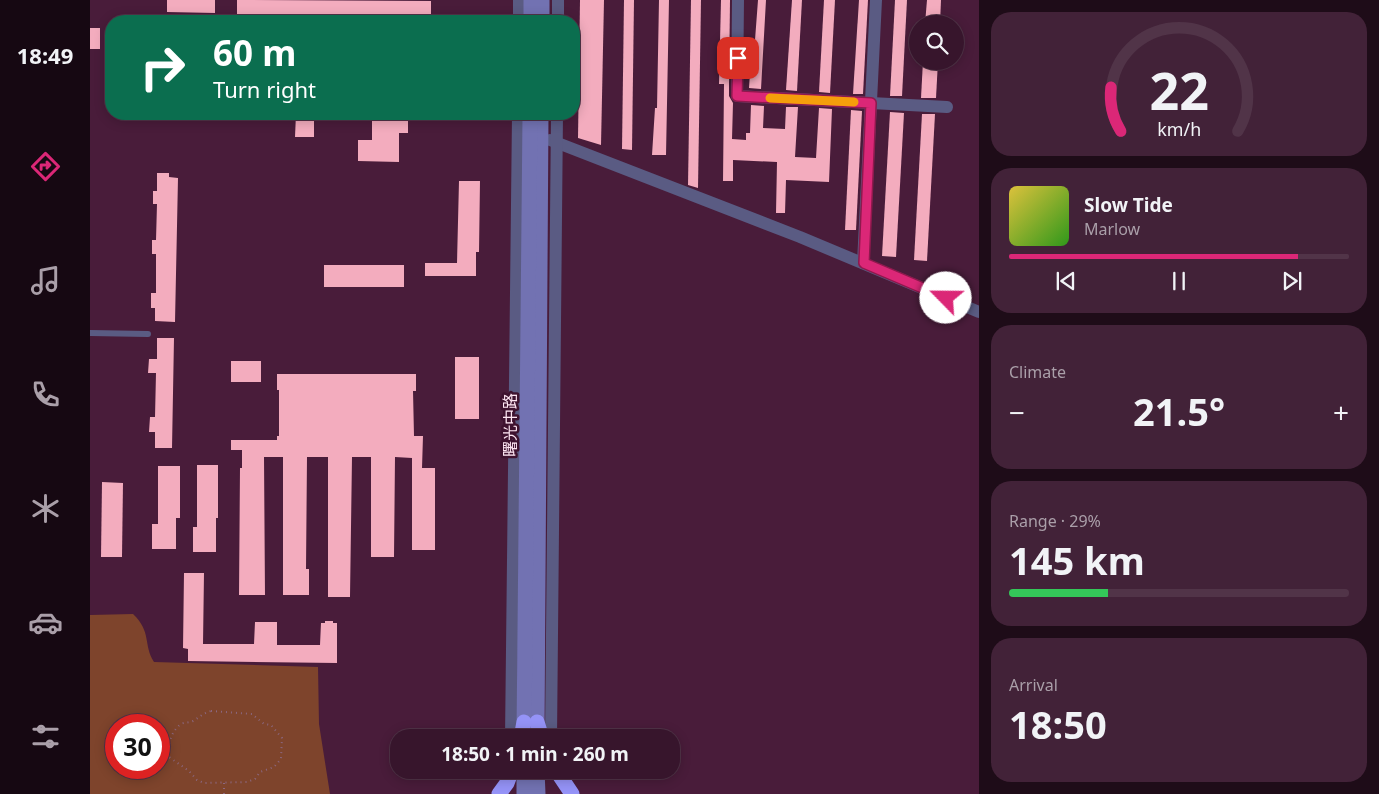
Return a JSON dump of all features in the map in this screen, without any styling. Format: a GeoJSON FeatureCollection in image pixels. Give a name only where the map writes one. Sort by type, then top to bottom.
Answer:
{"type":"FeatureCollection","features":[{"type":"Feature","properties":{"kind":"highway"},"geometry":{"type":"LineString","coordinates":[[499,794],[510,779]]}},
{"type":"Feature","properties":{"kind":"highway"},"geometry":{"type":"LineString","coordinates":[[562,779],[572,794]]}},
{"type":"Feature","properties":{"kind":"main road"},"geometry":{"type":"LineString","coordinates":[[531,0],[531,15]]}},
{"type":"Feature","properties":{"kind":"main road"},"geometry":{"type":"LineString","coordinates":[[542,0],[542,15]]}},
{"type":"Feature","properties":{"kind":"main road","name":"曙光中路"},"geometry":{"type":"LineString","coordinates":[[530,120],[533,727]]}},
{"type":"Feature","properties":{"kind":"main road","name":"曙光中路"},"geometry":{"type":"LineString","coordinates":[[533,727],[541,120]]}},
{"type":"Feature","properties":{"kind":"main road"},"geometry":{"type":"LineString","coordinates":[[517,779],[524,794]]}},
{"type":"Feature","properties":{"kind":"main road"},"geometry":{"type":"LineString","coordinates":[[537,779],[538,794]]}},
{"type":"Feature","properties":{"kind":"street"},"geometry":{"type":"LineString","coordinates":[[519,0],[519,15]]}},
{"type":"Feature","properties":{"kind":"street"},"geometry":{"type":"LineString","coordinates":[[558,0],[558,15]]}},
{"type":"Feature","properties":{"kind":"street"},"geometry":{"type":"LineString","coordinates":[[738,0],[737,96],[947,107]]}},
{"type":"Feature","properties":{"kind":"street"},"geometry":{"type":"LineString","coordinates":[[864,263],[876,0]]}},
{"type":"Feature","properties":{"kind":"street"},"geometry":{"type":"LineString","coordinates":[[511,729],[518,120]]}},
{"type":"Feature","properties":{"kind":"street"},"geometry":{"type":"LineString","coordinates":[[552,729],[557,120]]}},
{"type":"Feature","properties":{"kind":"street"},"geometry":{"type":"LineString","coordinates":[[541,136],[800,237],[979,312]]}},
{"type":"Feature","properties":{"kind":"lane"},"geometry":{"type":"LineString","coordinates":[[90,333],[148,334]]}},
{"type":"Feature","properties":{"kind":"path"},"geometry":{"type":"LineString","coordinates":[[211,711],[252,714],[264,724],[271,725],[282,738],[281,759],[274,767],[260,772],[255,779],[247,782],[224,783],[204,783],[197,780],[189,771],[169,757],[168,748],[170,740],[180,725],[193,721],[202,713],[211,711]]}},
{"type":"Feature","properties":{"kind":"path"},"geometry":{"type":"LineString","coordinates":[[224,783],[224,794]]}},
{"type":"Feature","properties":{"kind":"shaded area"},"geometry":{"type":"Polygon","coordinates":[[[133,614],[143,627],[154,662],[318,667],[319,724],[330,794],[90,794],[90,615],[133,614]]]}},
{"type":"Feature","properties":{"kind":"building"},"geometry":{"type":"Polygon","coordinates":[[[167,0],[215,0],[215,13],[167,12],[167,0]]]}},
{"type":"Feature","properties":{"kind":"building"},"geometry":{"type":"Polygon","coordinates":[[[237,0],[431,1],[431,15],[237,15],[237,0]]]}},
{"type":"Feature","properties":{"kind":"building"},"geometry":{"type":"Polygon","coordinates":[[[580,0],[604,0],[601,145],[578,138],[578,120],[580,120],[580,0]]]}},
{"type":"Feature","properties":{"kind":"building"},"geometry":{"type":"Polygon","coordinates":[[[624,0],[634,0],[632,150],[622,149],[624,0]]]}},
{"type":"Feature","properties":{"kind":"building"},"geometry":{"type":"Polygon","coordinates":[[[659,0],[669,0],[666,155],[652,155],[655,108],[657,108],[659,0]]]}},
{"type":"Feature","properties":{"kind":"building"},"geometry":{"type":"Polygon","coordinates":[[[691,0],[701,0],[698,188],[688,185],[691,0]]]}},
{"type":"Feature","properties":{"kind":"building"},"geometry":{"type":"Polygon","coordinates":[[[721,0],[730,0],[729,84],[719,84],[721,0]]]}},
{"type":"Feature","properties":{"kind":"building"},"geometry":{"type":"Polygon","coordinates":[[[758,0],[766,0],[761,89],[749,88],[752,40],[755,40],[758,0]]]}},
{"type":"Feature","properties":{"kind":"building"},"geometry":{"type":"Polygon","coordinates":[[[792,0],[802,0],[797,91],[786,90],[792,0]]]}},
{"type":"Feature","properties":{"kind":"building"},"geometry":{"type":"Polygon","coordinates":[[[824,0],[835,0],[830,93],[819,92],[824,0]]]}},
{"type":"Feature","properties":{"kind":"building"},"geometry":{"type":"Polygon","coordinates":[[[859,0],[868,0],[863,94],[853,94],[859,0]]]}},
{"type":"Feature","properties":{"kind":"building"},"geometry":{"type":"Polygon","coordinates":[[[895,0],[907,0],[902,96],[890,96],[895,0]]]}},
{"type":"Feature","properties":{"kind":"building"},"geometry":{"type":"Polygon","coordinates":[[[927,0],[941,0],[940,15],[926,15],[927,0]]]}},
{"type":"Feature","properties":{"kind":"building"},"geometry":{"type":"Polygon","coordinates":[[[90,28],[100,28],[100,49],[90,49],[90,28]]]}},
{"type":"Feature","properties":{"kind":"building"},"geometry":{"type":"Polygon","coordinates":[[[923,70],[938,70],[936,98],[921,98],[923,70]]]}},
{"type":"Feature","properties":{"kind":"building"},"geometry":{"type":"Polygon","coordinates":[[[724,84],[729,84],[729,96],[733,103],[732,139],[746,140],[746,133],[750,133],[751,105],[764,106],[763,128],[785,129],[786,107],[798,107],[795,157],[816,158],[819,108],[832,109],[829,182],[786,180],[785,213],[776,213],[777,162],[733,160],[733,181],[723,181],[724,84]]]}},
{"type":"Feature","properties":{"kind":"building"},"geometry":{"type":"Polygon","coordinates":[[[851,110],[862,111],[856,230],[845,230],[851,110]]]}},
{"type":"Feature","properties":{"kind":"building"},"geometry":{"type":"Polygon","coordinates":[[[890,112],[904,113],[896,257],[882,256],[890,112]]]}},
{"type":"Feature","properties":{"kind":"building"},"geometry":{"type":"Polygon","coordinates":[[[922,114],[935,114],[927,261],[914,260],[922,114]]]}},
{"type":"Feature","properties":{"kind":"building"},"geometry":{"type":"Polygon","coordinates":[[[296,120],[314,120],[314,137],[295,137],[296,120]]]}},
{"type":"Feature","properties":{"kind":"building"},"geometry":{"type":"Polygon","coordinates":[[[372,120],[408,120],[408,133],[399,133],[399,162],[358,161],[358,140],[372,140],[372,120]]]}},
{"type":"Feature","properties":{"kind":"building"},"geometry":{"type":"Polygon","coordinates":[[[157,173],[169,173],[169,177],[178,178],[175,322],[155,321],[155,308],[151,308],[151,293],[156,293],[156,254],[152,254],[152,240],[156,240],[157,204],[153,204],[153,191],[157,191],[157,173]]]}},
{"type":"Feature","properties":{"kind":"building"},"geometry":{"type":"Polygon","coordinates":[[[459,181],[480,181],[479,252],[476,252],[476,276],[425,276],[425,263],[457,263],[459,181]]]}},
{"type":"Feature","properties":{"kind":"building"},"geometry":{"type":"Polygon","coordinates":[[[324,265],[404,265],[404,287],[324,287],[324,265]]]}},
{"type":"Feature","properties":{"kind":"building"},"geometry":{"type":"Polygon","coordinates":[[[157,338],[174,338],[172,448],[155,448],[155,432],[149,432],[150,417],[155,417],[156,373],[148,373],[149,359],[157,359],[157,338]]]}},
{"type":"Feature","properties":{"kind":"building"},"geometry":{"type":"Polygon","coordinates":[[[455,357],[479,357],[479,419],[455,419],[455,357]]]}},
{"type":"Feature","properties":{"kind":"building"},"geometry":{"type":"Polygon","coordinates":[[[231,361],[261,361],[261,382],[231,382],[231,361]]]}},
{"type":"Feature","properties":{"kind":"building"},"geometry":{"type":"Polygon","coordinates":[[[277,374],[416,374],[416,391],[413,391],[414,436],[423,436],[422,468],[435,468],[435,550],[412,550],[412,458],[395,457],[394,557],[371,557],[371,457],[352,457],[350,597],[328,597],[328,457],[307,457],[306,569],[309,569],[309,595],[283,595],[283,457],[264,457],[265,595],[239,595],[240,468],[242,468],[242,450],[231,450],[231,440],[277,440],[277,436],[279,436],[279,390],[277,390],[277,374]]]}},
{"type":"Feature","properties":{"kind":"building"},"geometry":{"type":"Polygon","coordinates":[[[197,465],[218,465],[216,552],[193,552],[193,527],[197,527],[197,465]]]}},
{"type":"Feature","properties":{"kind":"building"},"geometry":{"type":"Polygon","coordinates":[[[158,466],[180,466],[180,518],[176,518],[176,549],[152,549],[152,524],[158,524],[158,466]]]}},
{"type":"Feature","properties":{"kind":"building"},"geometry":{"type":"Polygon","coordinates":[[[102,482],[123,483],[122,557],[101,557],[102,482]]]}},
{"type":"Feature","properties":{"kind":"building"},"geometry":{"type":"Polygon","coordinates":[[[184,573],[204,573],[203,644],[254,644],[255,622],[277,622],[277,645],[320,645],[321,623],[333,621],[333,623],[337,623],[337,663],[188,661],[188,649],[183,648],[184,573]]]}},
{"type":"Feature","properties":{"kind":"slow traffic"},"geometry":{"type":"LineString","coordinates":[[770,98],[854,102]]}},
{"type":"Feature","properties":{"kind":"route"},"geometry":{"type":"LineString","coordinates":[[738,58],[737,96],[871,103],[864,263],[946,298]]}}]}
